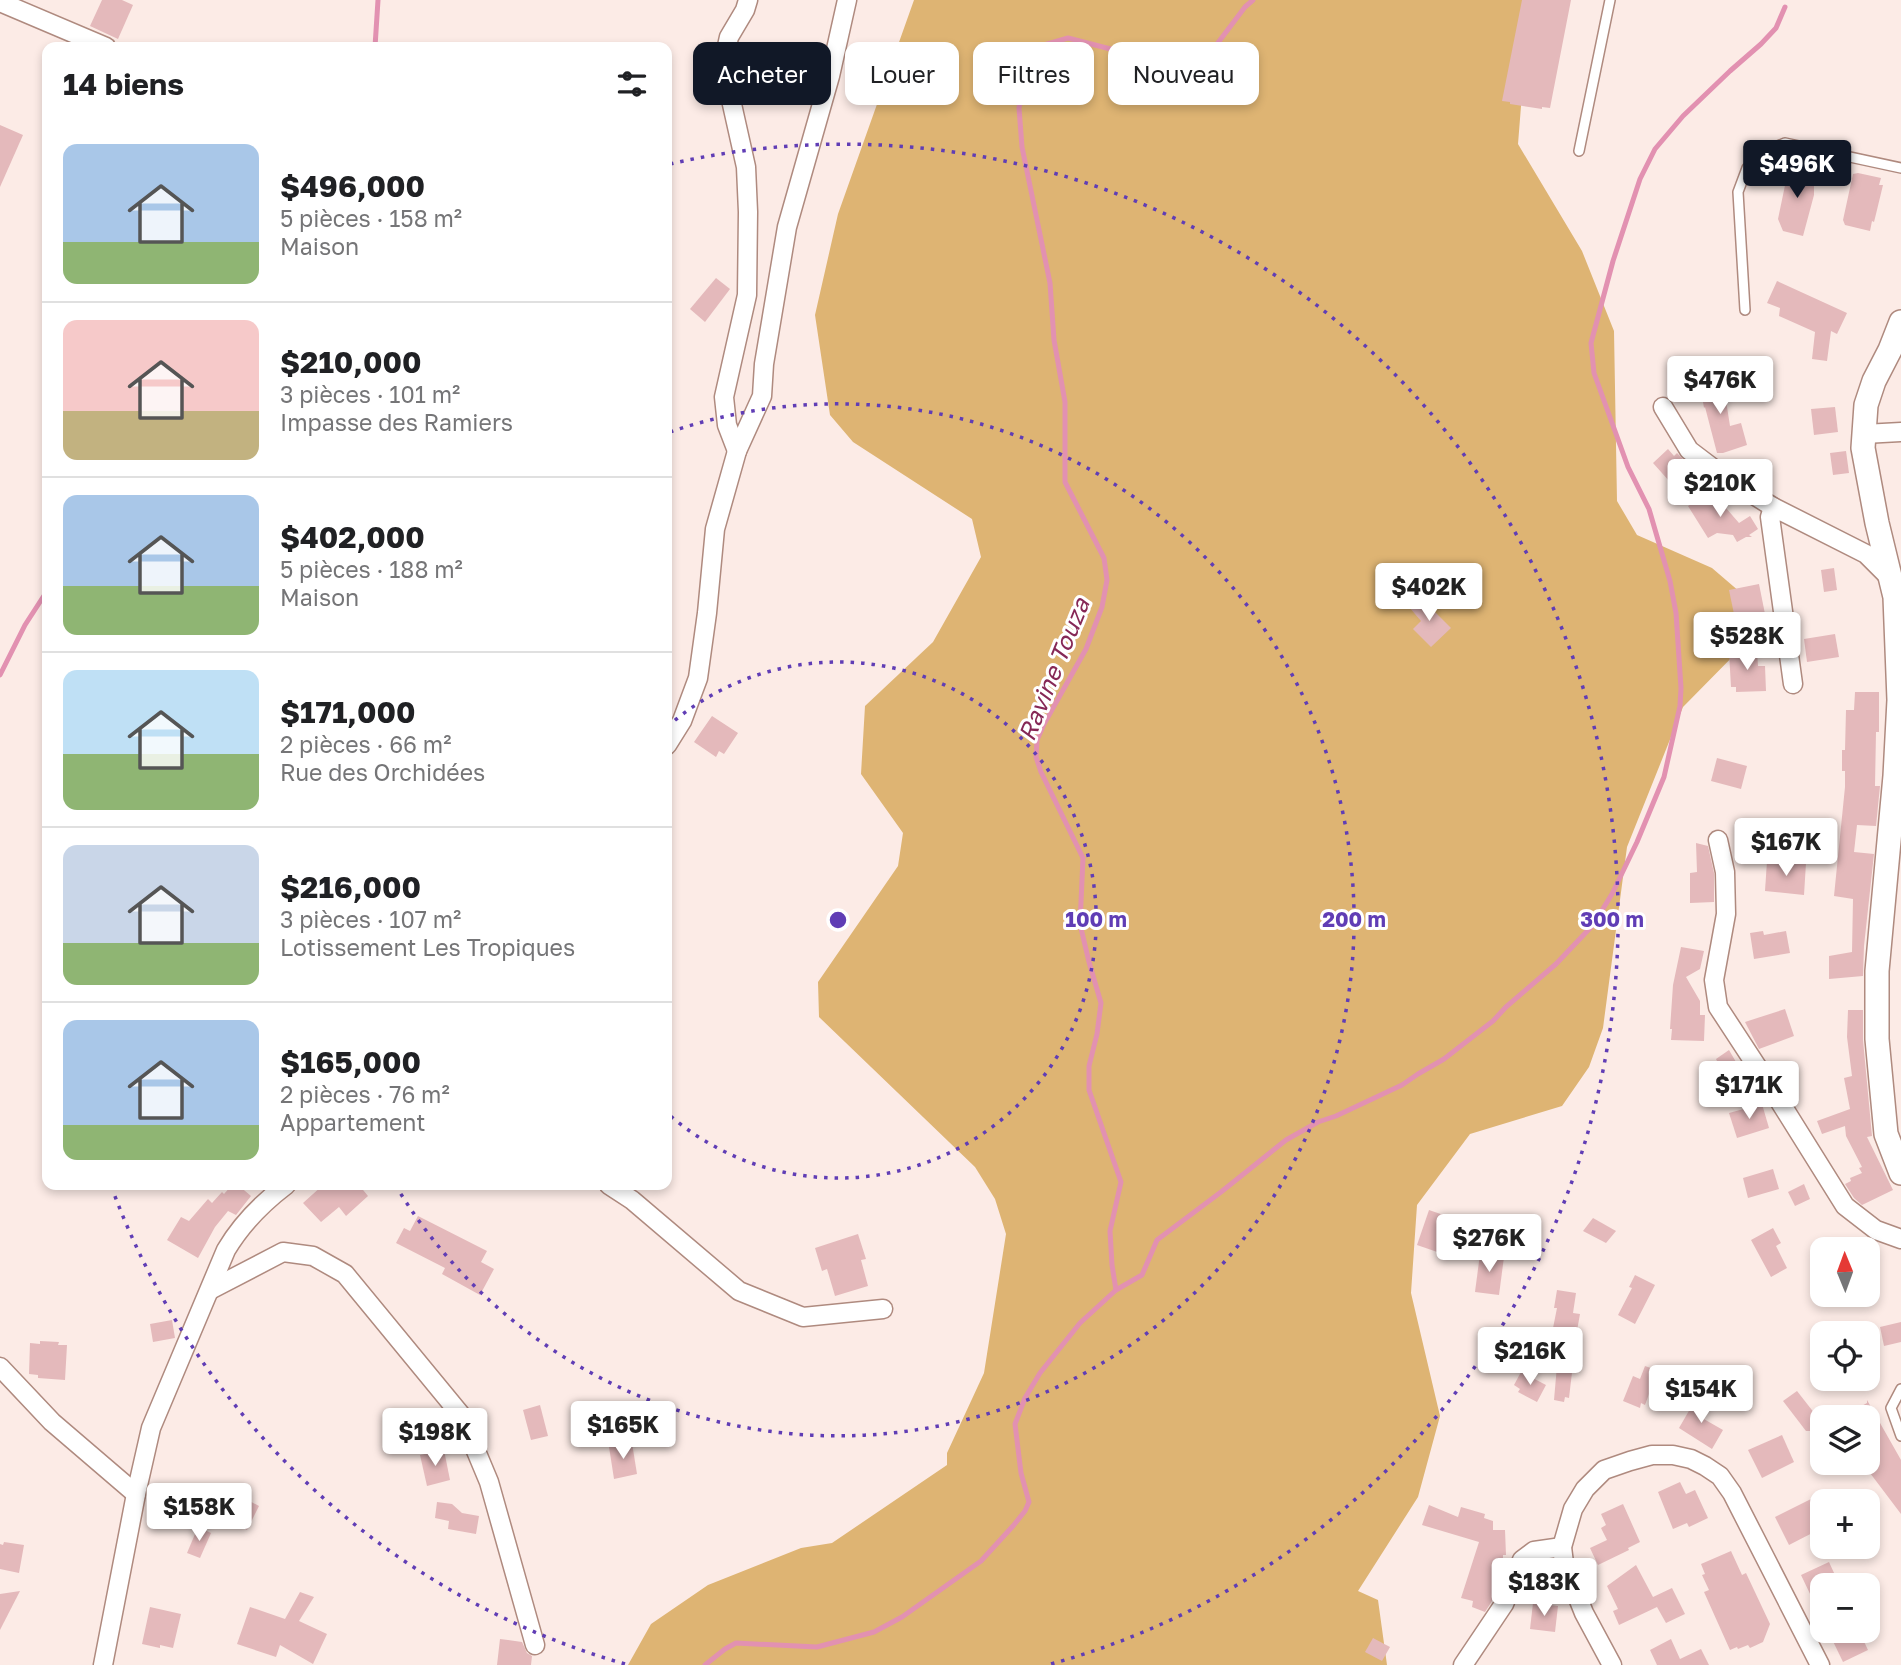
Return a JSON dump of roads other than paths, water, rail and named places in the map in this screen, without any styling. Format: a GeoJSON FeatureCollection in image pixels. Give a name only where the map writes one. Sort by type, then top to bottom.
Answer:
{"type":"FeatureCollection","features":[{"type":"Feature","properties":{"kind":"street"},"geometry":{"type":"LineString","coordinates":[[737,452],[727,425],[724,397],[747,295],[748,212],[746,167],[723,64],[729,37],[748,0]]}},
{"type":"Feature","properties":{"kind":"street"},"geometry":{"type":"LineString","coordinates":[[672,737],[682,721],[698,678],[715,528],[737,452],[762,396],[764,364],[787,227],[830,76],[847,0]]}},
{"type":"Feature","properties":{"kind":"street"},"geometry":{"type":"LineString","coordinates":[[0,2],[94,42]]}},
{"type":"Feature","properties":{"kind":"street"},"geometry":{"type":"LineString","coordinates":[[1901,322],[1866,405],[1863,448],[1895,597],[1899,700],[1895,776],[1877,971],[1877,1039],[1886,1134],[1901,1173]]}},
{"type":"Feature","properties":{"kind":"street"},"geometry":{"type":"LineString","coordinates":[[1663,407],[1689,450],[1722,475],[1773,507],[1866,554],[1889,577]]}},
{"type":"Feature","properties":{"kind":"street"},"geometry":{"type":"LineString","coordinates":[[1864,434],[1901,432]]}},
{"type":"Feature","properties":{"kind":"street"},"geometry":{"type":"LineString","coordinates":[[1773,507],[1770,517],[1793,684]]}},
{"type":"Feature","properties":{"kind":"street"},"geometry":{"type":"LineString","coordinates":[[1718,840],[1725,873],[1726,914],[1714,980],[1717,1007],[1845,1206],[1876,1230],[1901,1239]]}},
{"type":"Feature","properties":{"kind":"street"},"geometry":{"type":"LineString","coordinates":[[103,1665],[151,1428],[226,1250],[239,1229],[262,1203],[279,1190]]}},
{"type":"Feature","properties":{"kind":"street"},"geometry":{"type":"LineString","coordinates":[[617,1190],[739,1291],[803,1317],[883,1309]]}},
{"type":"Feature","properties":{"kind":"street"},"geometry":{"type":"LineString","coordinates":[[210,1290],[283,1252],[313,1256],[345,1274],[461,1415],[489,1482],[535,1645]]}},
{"type":"Feature","properties":{"kind":"street"},"geometry":{"type":"LineString","coordinates":[[0,1367],[52,1422],[136,1494]]}},
{"type":"Feature","properties":{"kind":"street"},"geometry":{"type":"LineString","coordinates":[[1611,1664],[1584,1613],[1564,1563],[1562,1547],[1573,1509],[1585,1489],[1604,1470],[1652,1455],[1673,1455],[1691,1459],[1720,1476],[1732,1493],[1820,1665]]}},
{"type":"Feature","properties":{"kind":"street"},"geometry":{"type":"LineString","coordinates":[[1463,1665],[1504,1604],[1522,1560],[1534,1551],[1562,1547]]}},
{"type":"Feature","properties":{"kind":"lane"},"geometry":{"type":"LineString","coordinates":[[1579,150],[1610,0]]}},
{"type":"Feature","properties":{"kind":"lane"},"geometry":{"type":"LineString","coordinates":[[1745,310],[1738,192],[1747,168],[1764,152],[1785,143],[1901,168]]}},
{"type":"Feature","properties":{"kind":"lane"},"geometry":{"type":"LineString","coordinates":[[1901,1389],[1891,1408],[1901,1436]]}},
{"type":"Feature","properties":{"kind":"waterway"},"geometry":{"type":"LineString","coordinates":[[375,42],[378,0]]}},
{"type":"Feature","properties":{"kind":"waterway","name":"Ravine Touza"},"geometry":{"type":"LineString","coordinates":[[1116,1290],[1110,1231],[1121,1182],[1089,1090],[1089,1066],[1101,1003],[1080,924],[1083,858],[1036,757],[1037,740],[1044,724],[1086,649],[1102,607],[1107,580],[1104,558],[1065,482],[1065,402],[1054,340],[1050,283],[1022,147],[1019,108],[1026,64],[1044,45],[1068,38],[1153,60],[1186,58],[1214,48],[1253,0]]}},
{"type":"Feature","properties":{"kind":"waterway"},"geometry":{"type":"LineString","coordinates":[[705,1665],[736,1643],[817,1647],[874,1632],[902,1617],[981,1561],[1013,1526],[1029,1502],[1021,1473],[1015,1424],[1025,1398],[1040,1373],[1080,1323],[1116,1290],[1142,1275],[1157,1240],[1286,1140],[1318,1122],[1402,1085],[1444,1059],[1493,1021],[1556,964],[1593,925],[1612,894],[1637,842],[1664,777],[1680,706],[1681,688],[1676,613],[1670,581],[1649,509],[1628,467],[1594,373],[1591,343],[1613,261],[1640,179],[1655,149],[1683,116],[1776,28],[1785,7]]}},
{"type":"Feature","properties":{"kind":"waterway"},"geometry":{"type":"LineString","coordinates":[[0,675],[25,625],[42,599]]}}]}
